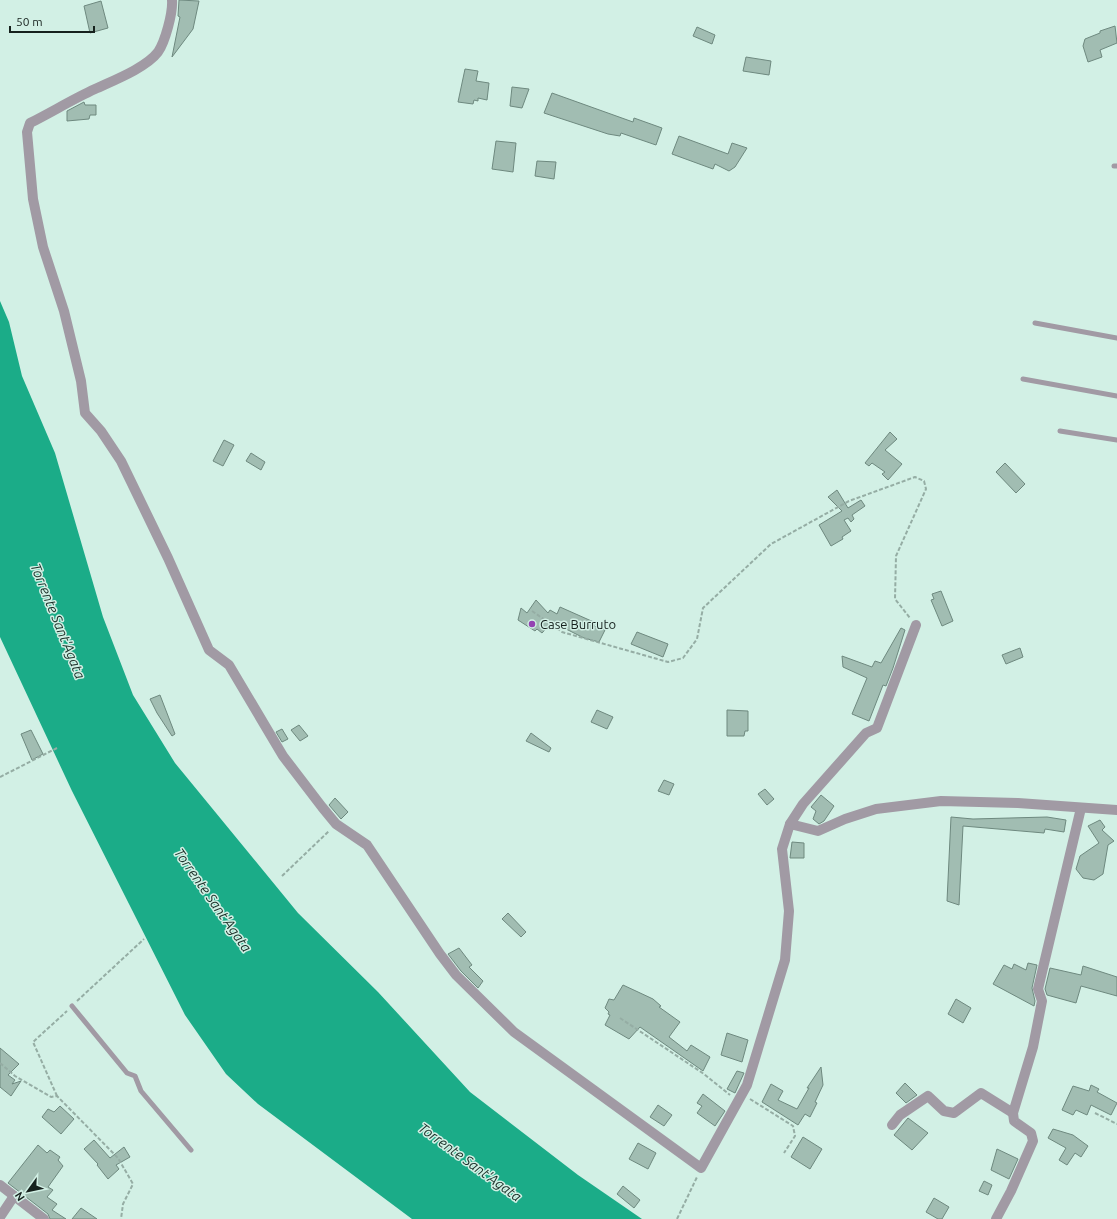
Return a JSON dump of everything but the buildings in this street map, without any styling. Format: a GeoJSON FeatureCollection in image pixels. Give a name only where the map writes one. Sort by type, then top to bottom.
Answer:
{"type":"FeatureCollection","features":[{"type":"Feature","properties":{"kind":"street"},"geometry":{"type":"LineString","coordinates":[[172,0],[165,38],[158,52],[148,61],[114,82],[94,89],[30,123],[27,132],[33,199],[43,247],[64,311],[81,381],[86,412],[121,461],[168,558],[208,650],[229,665],[283,756],[336,824],[367,845],[456,976],[514,1032],[701,1168],[741,1097],[753,1068],[785,960],[789,911],[782,849],[790,824],[803,804],[866,733],[877,728],[916,625]]}},
{"type":"Feature","properties":{"kind":"street"},"geometry":{"type":"LineString","coordinates":[[790,824],[818,831],[845,819],[876,809],[942,801],[1018,803],[1117,810]]}},
{"type":"Feature","properties":{"kind":"street"},"geometry":{"type":"LineString","coordinates":[[996,1219],[1011,1191],[1033,1140],[1031,1133],[1014,1120],[1013,1113],[1033,1047],[1042,1001],[1038,989],[1081,808]]}},
{"type":"Feature","properties":{"kind":"street"},"geometry":{"type":"LineString","coordinates":[[892,1125],[900,1115],[928,1096],[944,1111],[954,1112],[981,1093],[1013,1113]]}},
{"type":"Feature","properties":{"kind":"street"},"geometry":{"type":"LineString","coordinates":[[0,1185],[44,1219]]}},
{"type":"Feature","properties":{"kind":"street"},"geometry":{"type":"LineString","coordinates":[[0,1217],[14,1196]]}},
{"type":"Feature","properties":{"kind":"lane"},"geometry":{"type":"LineString","coordinates":[[1035,323],[1117,338]]}},
{"type":"Feature","properties":{"kind":"lane"},"geometry":{"type":"LineString","coordinates":[[1023,379],[1117,396]]}},
{"type":"Feature","properties":{"kind":"lane"},"geometry":{"type":"LineString","coordinates":[[1060,431],[1117,440]]}},
{"type":"Feature","properties":{"kind":"lane"},"geometry":{"type":"LineString","coordinates":[[72,1006],[127,1073],[135,1076],[142,1091],[191,1150]]}},
{"type":"Feature","properties":{"kind":"path"},"geometry":{"type":"LineString","coordinates":[[532,611],[562,632],[668,662],[683,658],[697,639],[703,608],[771,544],[849,501],[915,477],[924,481],[926,489],[896,556],[896,599],[916,625]]}},
{"type":"Feature","properties":{"kind":"path"},"geometry":{"type":"LineString","coordinates":[[0,777],[57,748]]}},
{"type":"Feature","properties":{"kind":"path"},"geometry":{"type":"LineString","coordinates":[[282,876],[336,824]]}},
{"type":"Feature","properties":{"kind":"path"},"geometry":{"type":"LineString","coordinates":[[620,1018],[704,1074],[793,1126],[794,1136],[784,1153]]}},
{"type":"Feature","properties":{"kind":"path"},"geometry":{"type":"LineString","coordinates":[[0,1063],[15,1076],[51,1097],[57,1096],[118,1158],[133,1184],[123,1204],[121,1219]]}},
{"type":"Feature","properties":{"kind":"path"},"geometry":{"type":"LineString","coordinates":[[1095,1113],[1117,1124]]}},
{"type":"Feature","properties":{"kind":"path"},"geometry":{"type":"LineString","coordinates":[[677,1219],[701,1168]]}},
{"type":"Feature","properties":{"kind":"water","name":"Torrente Sant'Agata"},"geometry":{"type":"Polygon","coordinates":[[[0,301],[9,322],[22,376],[55,453],[103,617],[133,695],[175,763],[298,913],[378,992],[470,1092],[578,1175],[642,1219],[412,1219],[258,1104],[226,1074],[185,1015],[72,791],[0,637],[0,301]]]}},
{"type":"Feature","properties":{"kind":"place","name":"Case Burruto"},"geometry":{"type":"Point","coordinates":[532,624]}}]}
